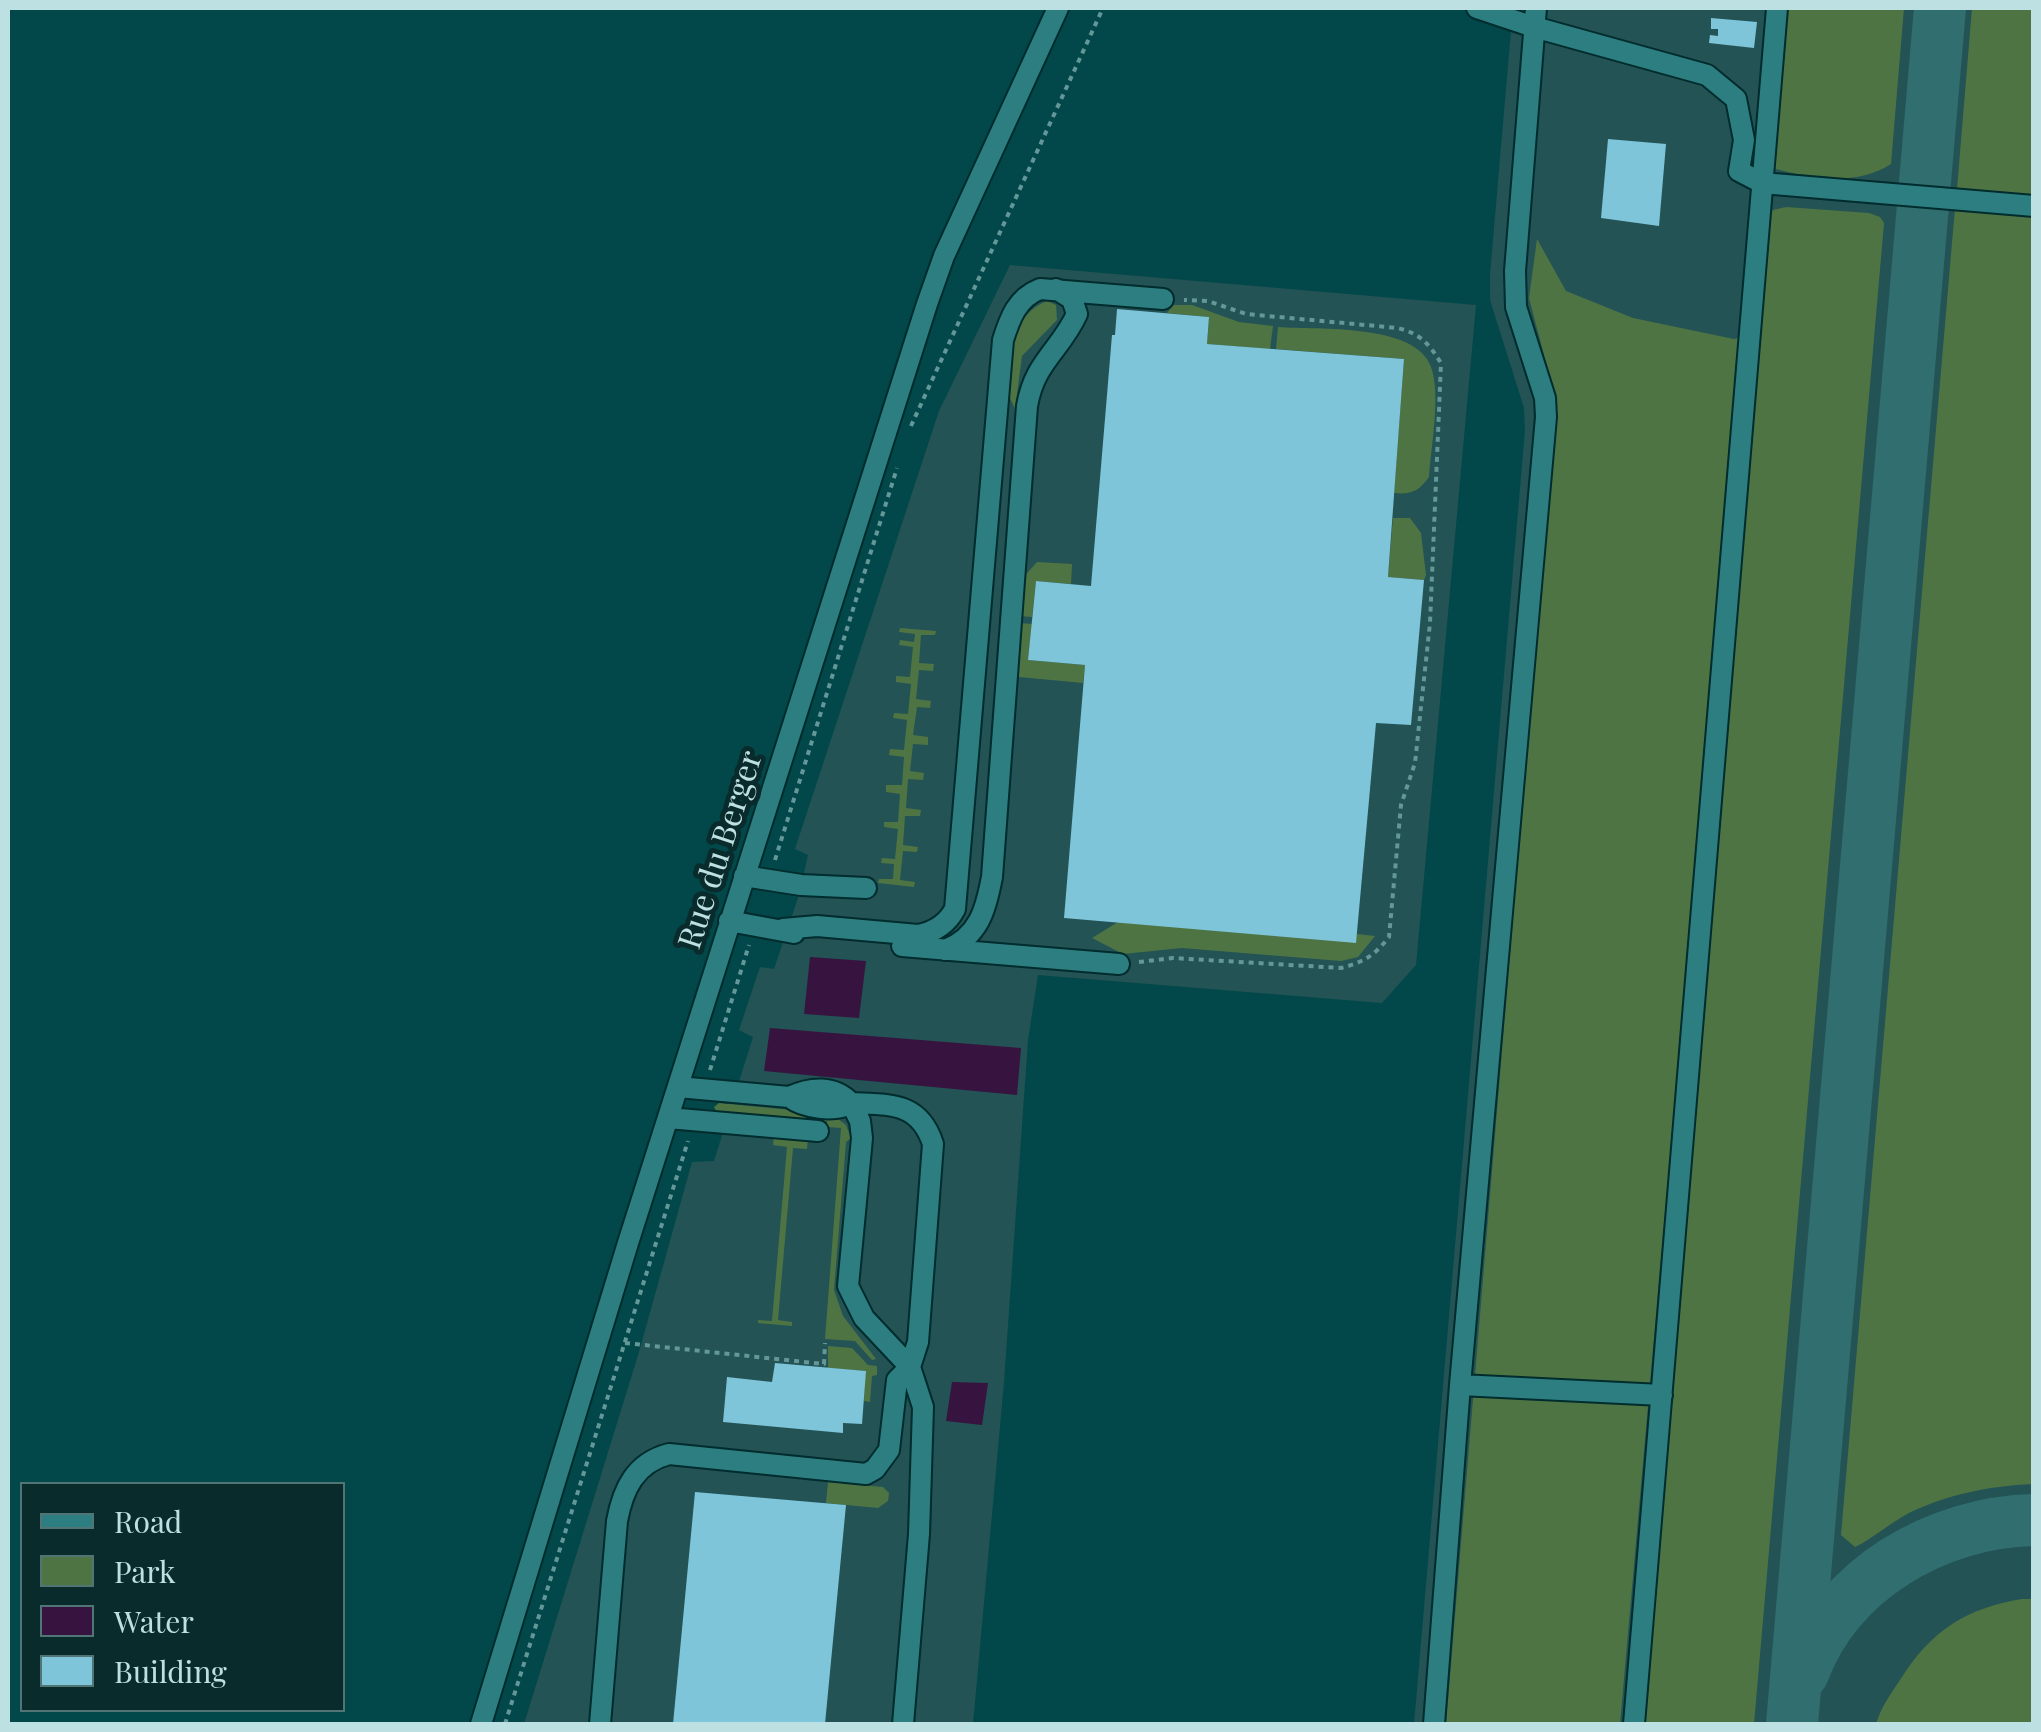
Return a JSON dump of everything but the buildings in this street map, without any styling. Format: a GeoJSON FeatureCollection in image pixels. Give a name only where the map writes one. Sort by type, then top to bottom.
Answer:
{"type":"FeatureCollection","features":[{"type":"Feature","properties":{"kind":"street","name":"Rue du Berger"},"geometry":{"type":"LineString","coordinates":[[480,1724],[729,921],[944,256],[1058,8]]}},
{"type":"Feature","properties":{"kind":"street"},"geometry":{"type":"LineString","coordinates":[[1477,8],[1535,17],[1707,74],[1736,99],[1744,140],[1739,172],[1762,183],[2034,206]]}},
{"type":"Feature","properties":{"kind":"street"},"geometry":{"type":"LineString","coordinates":[[1634,1724],[1777,8]]}},
{"type":"Feature","properties":{"kind":"street"},"geometry":{"type":"LineString","coordinates":[[1434,1724],[1460,1385],[1546,417],[1546,398],[1516,307],[1535,17]]}},
{"type":"Feature","properties":{"kind":"street"},"geometry":{"type":"LineString","coordinates":[[946,950],[965,940],[982,920],[992,876],[1027,406],[1042,362],[1071,328],[1077,314],[1072,299],[1054,288]]}},
{"type":"Feature","properties":{"kind":"street"},"geometry":{"type":"LineString","coordinates":[[783,930],[817,926],[918,935],[949,920],[955,909],[1004,340],[1009,322],[1024,297],[1040,289],[1163,298]]}},
{"type":"Feature","properties":{"kind":"street"},"geometry":{"type":"LineString","coordinates":[[744,876],[801,885],[866,888]]}},
{"type":"Feature","properties":{"kind":"street"},"geometry":{"type":"LineString","coordinates":[[729,921],[812,939],[1119,964]]}},
{"type":"Feature","properties":{"kind":"street"},"geometry":{"type":"LineString","coordinates":[[600,1724],[617,1521],[621,1500],[633,1475],[646,1463],[669,1454],[866,1474],[875,1469],[888,1450],[898,1380],[910,1368],[918,1342],[933,1144],[928,1128],[900,1106],[852,1103],[832,1108],[798,1104],[789,1097],[678,1088]]}},
{"type":"Feature","properties":{"kind":"street"},"geometry":{"type":"LineString","coordinates":[[852,1103],[862,1138],[848,1286],[864,1318],[910,1368],[923,1407],[919,1534],[903,1724]]}},
{"type":"Feature","properties":{"kind":"street"},"geometry":{"type":"LineString","coordinates":[[668,1118],[818,1130]]}},
{"type":"Feature","properties":{"kind":"street"},"geometry":{"type":"LineString","coordinates":[[1460,1385],[1662,1394]]}},
{"type":"Feature","properties":{"kind":"path"},"geometry":{"type":"LineString","coordinates":[[909,430],[1104,8]]}},
{"type":"Feature","properties":{"kind":"path"},"geometry":{"type":"LineString","coordinates":[[1119,964],[1173,958],[1341,968],[1366,961],[1378,951],[1389,937],[1401,805],[1415,763],[1430,623],[1441,363],[1429,344],[1416,332],[1398,328],[1246,314],[1208,301],[1163,298]]}},
{"type":"Feature","properties":{"kind":"path"},"geometry":{"type":"LineString","coordinates":[[779,846],[898,465]]}},
{"type":"Feature","properties":{"kind":"path"},"geometry":{"type":"LineString","coordinates":[[717,1045],[742,966]]}},
{"type":"Feature","properties":{"kind":"path"},"geometry":{"type":"LineString","coordinates":[[505,1724],[683,1155]]}},
{"type":"Feature","properties":{"kind":"path"},"geometry":{"type":"LineString","coordinates":[[625,1344],[824,1364],[826,1342]]}},
{"type":"Feature","properties":{"kind":"shaded area"},"geometry":{"type":"Polygon","coordinates":[[[1513,8],[2033,8],[2033,1724],[1414,1724],[1525,430],[1524,408],[1490,300],[1513,8]]]}},
{"type":"Feature","properties":{"kind":"shaded area"},"geometry":{"type":"Polygon","coordinates":[[[1010,265],[1476,305],[1416,965],[1382,1003],[1038,975],[1028,1040],[1004,1382],[973,1724],[524,1724],[639,1352],[692,1162],[714,1161],[753,1037],[739,1030],[760,967],[774,969],[799,895],[808,855],[795,849],[939,411],[1010,265]]]}},
{"type":"Feature","properties":{"kind":"green space"},"geometry":{"type":"Polygon","coordinates":[[[1785,8],[1904,8],[1891,164],[1848,178],[1817,177],[1772,168],[1785,8]]]}},
{"type":"Feature","properties":{"kind":"green space"},"geometry":{"type":"Polygon","coordinates":[[[1972,8],[2033,8],[2033,199],[1957,189],[1972,8]]]}},
{"type":"Feature","properties":{"kind":"green space"},"geometry":{"type":"Polygon","coordinates":[[[1786,207],[1869,213],[1884,223],[1754,1724],[1640,1724],[1767,217],[1773,210],[1786,207]]]}},
{"type":"Feature","properties":{"kind":"green space"},"geometry":{"type":"Polygon","coordinates":[[[1955,208],[2033,212],[2033,1484],[1985,1489],[1939,1501],[1909,1513],[1855,1547],[1841,1535],[1955,208]]]}},
{"type":"Feature","properties":{"kind":"green space"},"geometry":{"type":"Polygon","coordinates":[[[1537,239],[1566,291],[1633,318],[1734,339],[1742,337],[1620,1724],[1446,1724],[1556,401],[1529,298],[1537,239]]]}},
{"type":"Feature","properties":{"kind":"green space"},"geometry":{"type":"Polygon","coordinates":[[[1047,301],[1056,305],[1057,320],[1022,356],[1015,409],[1006,385],[1009,348],[1027,315],[1047,301]]]}},
{"type":"Feature","properties":{"kind":"green space"},"geometry":{"type":"Polygon","coordinates":[[[1173,305],[1192,305],[1239,322],[1273,326],[1270,349],[1207,344],[1209,317],[1167,313],[1173,305]]]}},
{"type":"Feature","properties":{"kind":"green space"},"geometry":{"type":"Polygon","coordinates":[[[1278,327],[1340,329],[1387,336],[1422,353],[1434,378],[1435,406],[1429,477],[1422,486],[1410,493],[1394,493],[1404,359],[1276,349],[1278,327]]]}},
{"type":"Feature","properties":{"kind":"green space"},"geometry":{"type":"Polygon","coordinates":[[[1393,518],[1410,518],[1421,533],[1424,580],[1388,577],[1393,518]]]}},
{"type":"Feature","properties":{"kind":"green space"},"geometry":{"type":"Polygon","coordinates":[[[1037,562],[1072,564],[1071,584],[1036,581],[1032,617],[1018,616],[1021,580],[1037,562]]]}},
{"type":"Feature","properties":{"kind":"green space"},"geometry":{"type":"Polygon","coordinates":[[[1019,623],[1032,624],[1028,660],[1085,665],[1083,683],[1019,677],[1015,661],[1019,623]]]}},
{"type":"Feature","properties":{"kind":"green space"},"geometry":{"type":"Polygon","coordinates":[[[900,628],[936,631],[935,635],[921,635],[919,663],[934,664],[933,671],[919,670],[916,699],[931,701],[930,708],[917,707],[913,735],[928,737],[928,745],[913,744],[910,771],[924,773],[923,780],[908,779],[906,808],[921,810],[920,816],[905,816],[903,845],[918,847],[917,852],[903,851],[900,880],[915,882],[914,887],[878,883],[879,879],[893,879],[894,864],[881,863],[882,858],[895,859],[898,829],[884,827],[884,822],[898,822],[900,794],[886,792],[886,785],[902,785],[904,757],[889,755],[890,749],[904,750],[907,720],[893,718],[894,713],[908,714],[911,684],[896,682],[896,676],[910,677],[913,647],[899,645],[900,640],[914,642],[915,634],[899,632],[900,628]]]}},
{"type":"Feature","properties":{"kind":"green space"},"geometry":{"type":"Polygon","coordinates":[[[1118,922],[1375,936],[1358,957],[1341,961],[1182,948],[1123,954],[1092,938],[1118,922]]]}},
{"type":"Feature","properties":{"kind":"green space"},"geometry":{"type":"Polygon","coordinates":[[[719,1103],[832,1114],[846,1125],[851,1138],[846,1142],[834,1290],[843,1316],[876,1359],[872,1360],[855,1341],[825,1339],[841,1128],[827,1127],[827,1121],[716,1111],[714,1107],[719,1103]]]}},
{"type":"Feature","properties":{"kind":"green space"},"geometry":{"type":"Polygon","coordinates":[[[774,1136],[808,1138],[807,1149],[793,1148],[778,1320],[792,1322],[792,1326],[758,1323],[772,1321],[787,1147],[773,1145],[774,1136]]]}},
{"type":"Feature","properties":{"kind":"green space"},"geometry":{"type":"Polygon","coordinates":[[[828,1346],[852,1348],[868,1365],[877,1366],[870,1402],[864,1401],[865,1371],[828,1368],[828,1346]]]}},
{"type":"Feature","properties":{"kind":"green space"},"geometry":{"type":"Polygon","coordinates":[[[828,1482],[883,1487],[889,1493],[888,1501],[878,1508],[826,1503],[828,1482]]]}},
{"type":"Feature","properties":{"kind":"green space"},"geometry":{"type":"Polygon","coordinates":[[[2033,1599],[2033,1724],[1876,1724],[1902,1677],[1939,1634],[1984,1608],[2033,1599]]]}},
{"type":"Feature","properties":{"kind":"water"},"geometry":{"type":"Polygon","coordinates":[[[810,957],[866,961],[859,1018],[804,1014],[810,957]]]}},
{"type":"Feature","properties":{"kind":"water"},"geometry":{"type":"Polygon","coordinates":[[[770,1028],[1021,1048],[1017,1095],[764,1071],[770,1028]]]}},
{"type":"Feature","properties":{"kind":"water"},"geometry":{"type":"Polygon","coordinates":[[[952,1382],[988,1383],[982,1425],[946,1421],[952,1382]]]}},
{"type":"Feature","properties":{"kind":"taxiway"},"geometry":{"type":"LineString","coordinates":[[1792,1724],[1940,8]]}},
{"type":"Feature","properties":{"kind":"taxiway"},"geometry":{"type":"LineString","coordinates":[[1803,1673],[1840,1610],[1895,1562],[1961,1532],[1997,1523],[2034,1520]]}}]}
